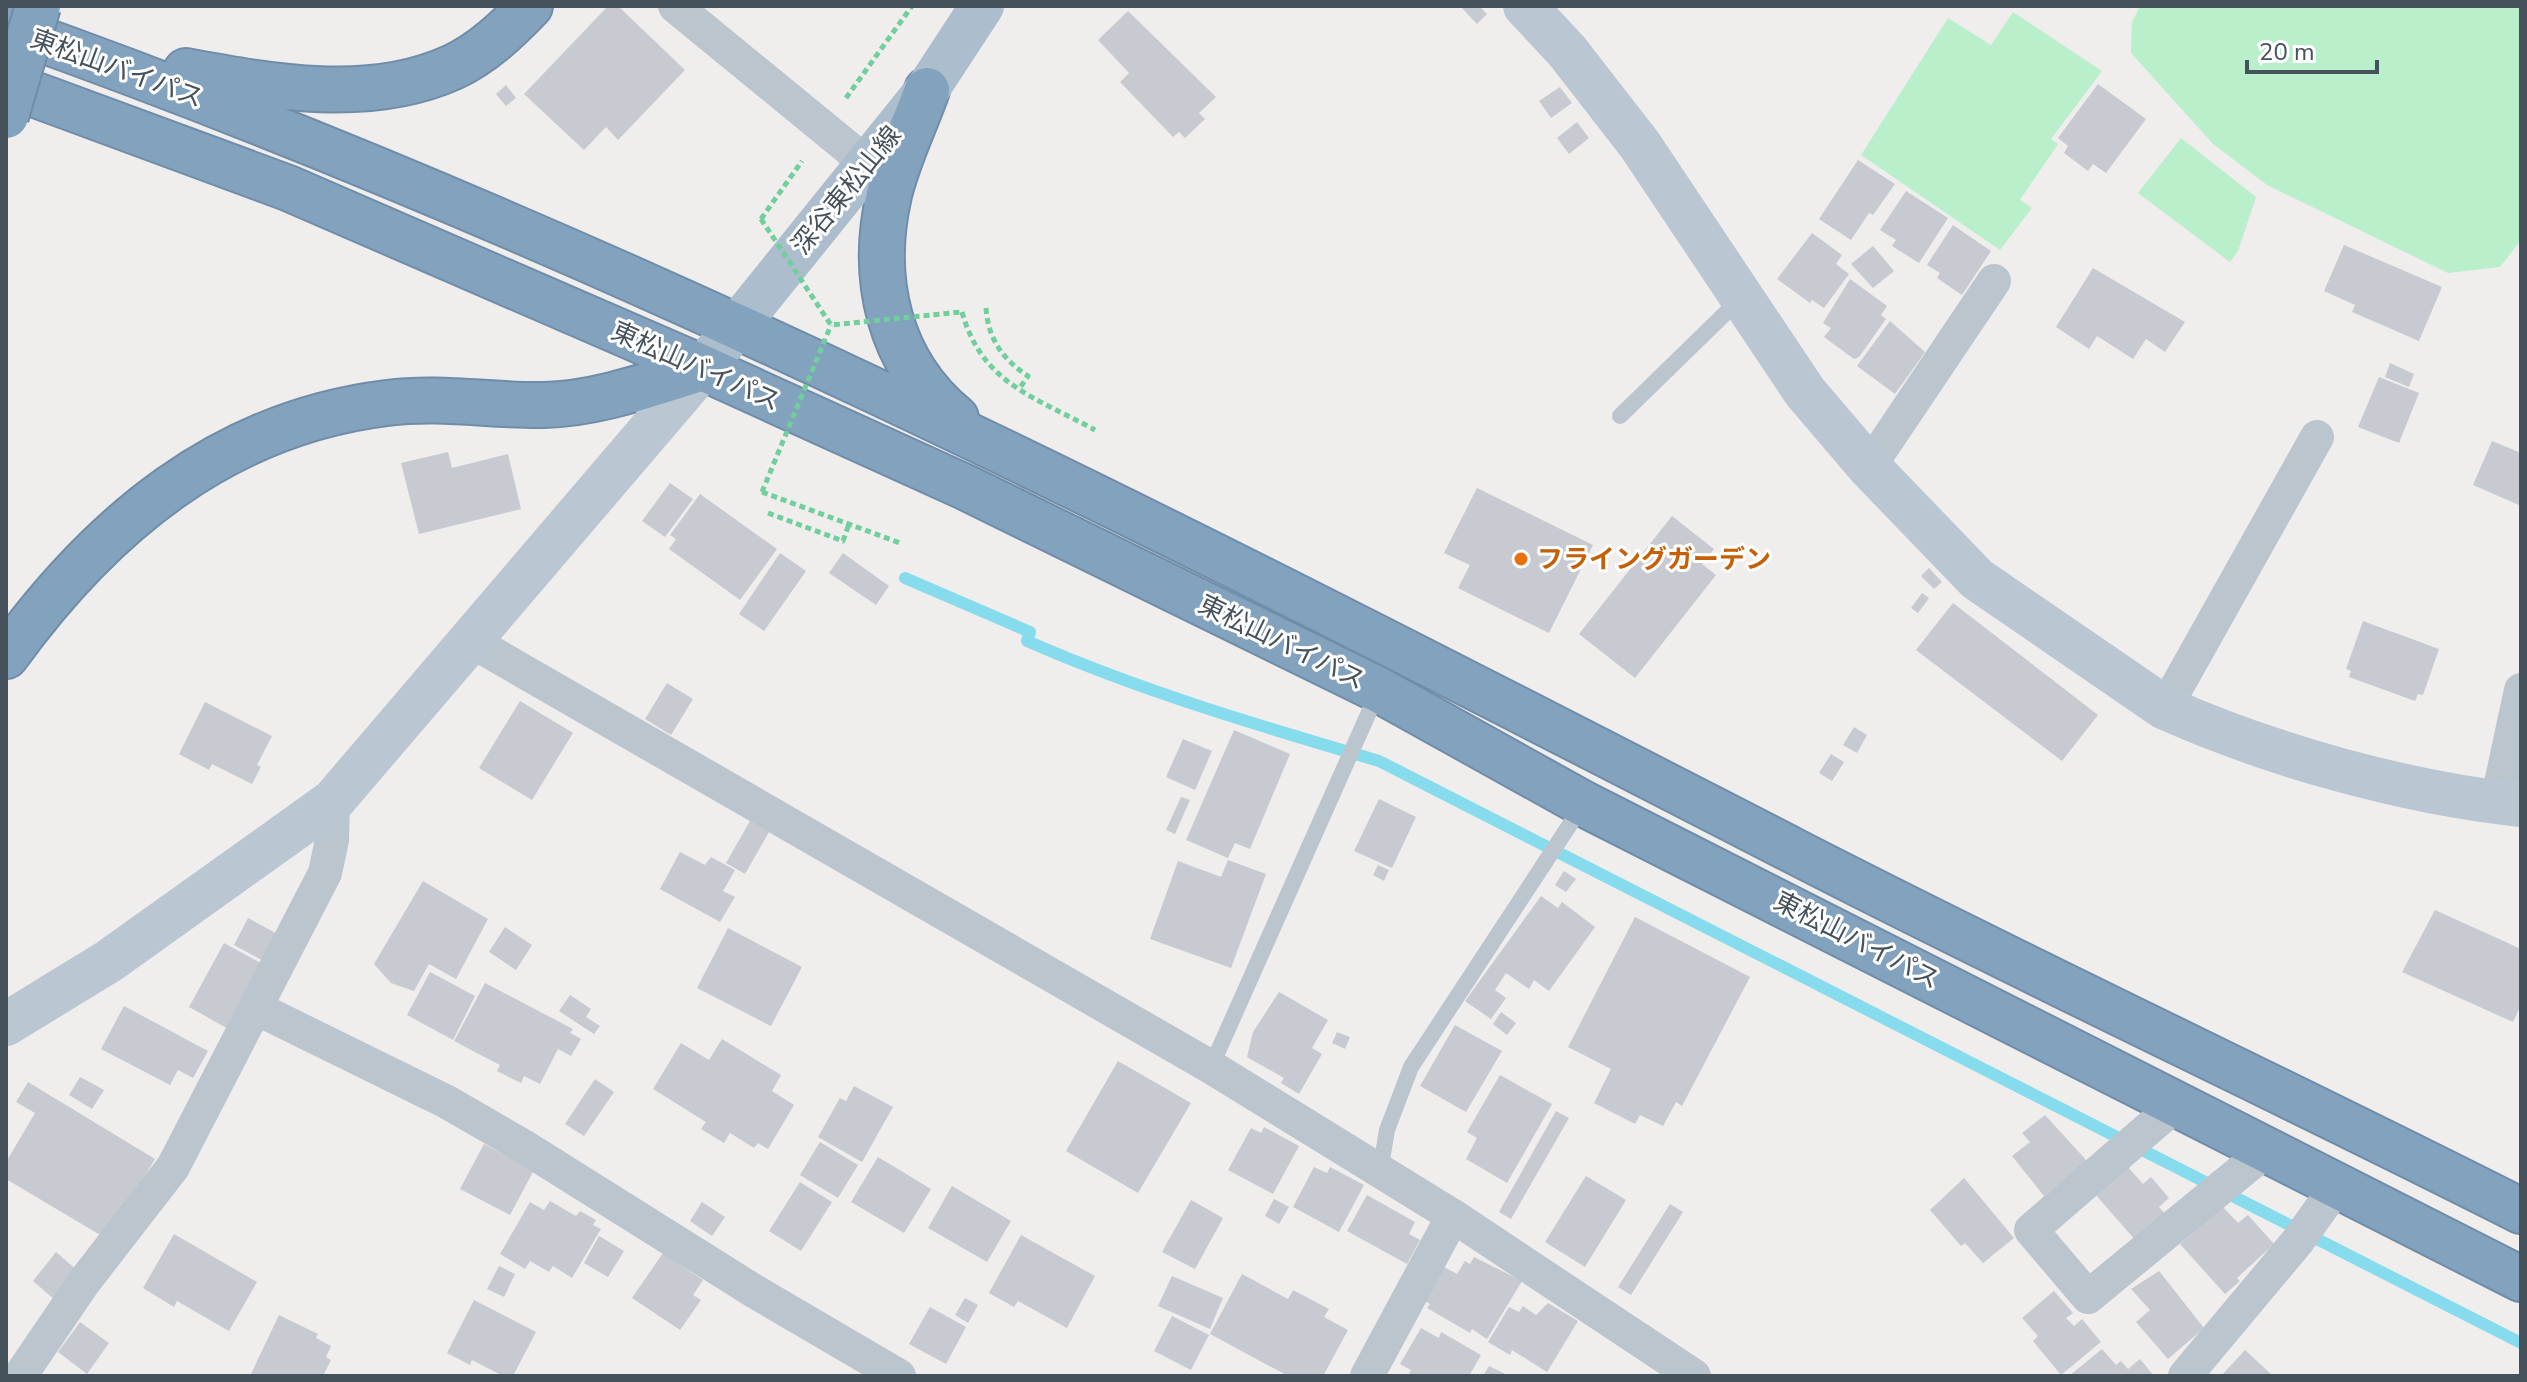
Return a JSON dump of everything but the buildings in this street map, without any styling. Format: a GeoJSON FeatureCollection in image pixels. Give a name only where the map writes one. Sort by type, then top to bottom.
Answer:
{"type":"FeatureCollection","features":[{"type":"Feature","properties":{"kind":"highway"},"geometry":{"type":"LineString","coordinates":[[6,116],[38,6]]}},
{"type":"Feature","properties":{"kind":"highway"},"geometry":{"type":"LineString","coordinates":[[77,52],[269,86],[337,90],[398,84],[453,67],[501,36],[530,6]]}},
{"type":"Feature","properties":{"kind":"highway","name":"東松山バイパス"},"geometry":{"type":"LineString","coordinates":[[6,27],[280,129],[736,324],[981,439],[1806,857],[2521,1211]]}},
{"type":"Feature","properties":{"kind":"highway","name":"東松山バイパス"},"geometry":{"type":"LineString","coordinates":[[6,84],[111,120],[288,188],[703,368],[965,487],[1379,690],[1584,804],[2521,1279]]}},
{"type":"Feature","properties":{"kind":"highway"},"geometry":{"type":"LineString","coordinates":[[927,90],[889,194],[883,246],[885,292],[892,334],[907,360],[936,402],[981,439]]}},
{"type":"Feature","properties":{"kind":"highway"},"geometry":{"type":"LineString","coordinates":[[6,656],[39,610],[104,539],[173,484],[245,442],[337,411],[389,402],[439,399],[546,405],[624,392],[703,368]]}},
{"type":"Feature","properties":{"kind":"main road","name":"深谷東松山線"},"geometry":{"type":"LineString","coordinates":[[703,368],[927,90],[982,6]]}},
{"type":"Feature","properties":{"kind":"main road"},"geometry":{"type":"LineString","coordinates":[[6,100],[111,120]]}},
{"type":"Feature","properties":{"kind":"street"},"geometry":{"type":"LineString","coordinates":[[675,6],[815,141],[869,165]]}},
{"type":"Feature","properties":{"kind":"street"},"geometry":{"type":"LineString","coordinates":[[1525,6],[1567,51],[1640,145],[1805,392],[1869,467],[1977,579],[2165,708],[2252,744],[2347,771],[2509,803],[2521,690]]}},
{"type":"Feature","properties":{"kind":"street"},"geometry":{"type":"LineString","coordinates":[[1869,467],[1994,281]]}},
{"type":"Feature","properties":{"kind":"street"},"geometry":{"type":"LineString","coordinates":[[6,1024],[109,961],[333,801],[703,368]]}},
{"type":"Feature","properties":{"kind":"street"},"geometry":{"type":"LineString","coordinates":[[2165,708],[2317,437]]}},
{"type":"Feature","properties":{"kind":"street"},"geometry":{"type":"LineString","coordinates":[[471,641],[1211,1067],[1453,1216],[1694,1376]]}},
{"type":"Feature","properties":{"kind":"street"},"geometry":{"type":"LineString","coordinates":[[20,1376],[84,1282],[173,1167],[258,1009],[325,873],[332,840],[333,801]]}},
{"type":"Feature","properties":{"kind":"street"},"geometry":{"type":"LineString","coordinates":[[258,1009],[447,1102],[511,1138],[754,1291],[899,1376]]}},
{"type":"Feature","properties":{"kind":"street"},"geometry":{"type":"LineString","coordinates":[[2177,1104],[2031,1230],[2088,1297],[2267,1150]]}},
{"type":"Feature","properties":{"kind":"street"},"geometry":{"type":"LineString","coordinates":[[2185,1376],[2297,1242],[2337,1186]]}},
{"type":"Feature","properties":{"kind":"street"},"geometry":{"type":"LineString","coordinates":[[1367,1376],[1453,1216]]}},
{"type":"Feature","properties":{"kind":"lane"},"geometry":{"type":"LineString","coordinates":[[1620,416],[1742,298]]}},
{"type":"Feature","properties":{"kind":"lane"},"geometry":{"type":"LineString","coordinates":[[1211,1067],[1379,690]]}},
{"type":"Feature","properties":{"kind":"lane"},"geometry":{"type":"LineString","coordinates":[[1380,1172],[1387,1130],[1411,1067],[1584,804]]}},
{"type":"Feature","properties":{"kind":"path"},"geometry":{"type":"LineString","coordinates":[[831,325],[761,219],[912,6]]}},
{"type":"Feature","properties":{"kind":"path"},"geometry":{"type":"LineString","coordinates":[[986,308],[988,330],[996,345],[1014,367],[1028,376],[1019,389]]}},
{"type":"Feature","properties":{"kind":"path"},"geometry":{"type":"LineString","coordinates":[[831,325],[962,312],[968,334],[986,365],[1019,389],[1095,430]]}},
{"type":"Feature","properties":{"kind":"path"},"geometry":{"type":"LineString","coordinates":[[831,325],[762,492],[900,543]]}},
{"type":"Feature","properties":{"kind":"path"},"geometry":{"type":"LineString","coordinates":[[768,513],[843,541],[849,524]]}},
{"type":"Feature","properties":{"kind":"green space"},"geometry":{"type":"Polygon","coordinates":[[[2140,6],[2521,6],[2521,240],[2500,267],[2448,273],[2267,185],[2213,144],[2131,53],[2132,22],[2140,6]]]}},
{"type":"Feature","properties":{"kind":"green space"},"geometry":{"type":"Polygon","coordinates":[[[2013,12],[2102,71],[2051,139],[2058,144],[2020,200],[2032,208],[2000,250],[1861,155],[1948,18],[1991,45],[2013,12]]]}},
{"type":"Feature","properties":{"kind":"green space"},"geometry":{"type":"Polygon","coordinates":[[[2181,138],[2256,197],[2238,251],[2230,262],[2138,193],[2181,138]]]}},
{"type":"Feature","properties":{"kind":"waterway"},"geometry":{"type":"LineString","coordinates":[[905,578],[1030,632],[1027,641],[1113,676],[1245,721],[1379,761],[2521,1343]]}},
{"type":"Feature","properties":{"kind":"place","name":"フライングガーデン"},"geometry":{"type":"Point","coordinates":[1521,559]}}]}
